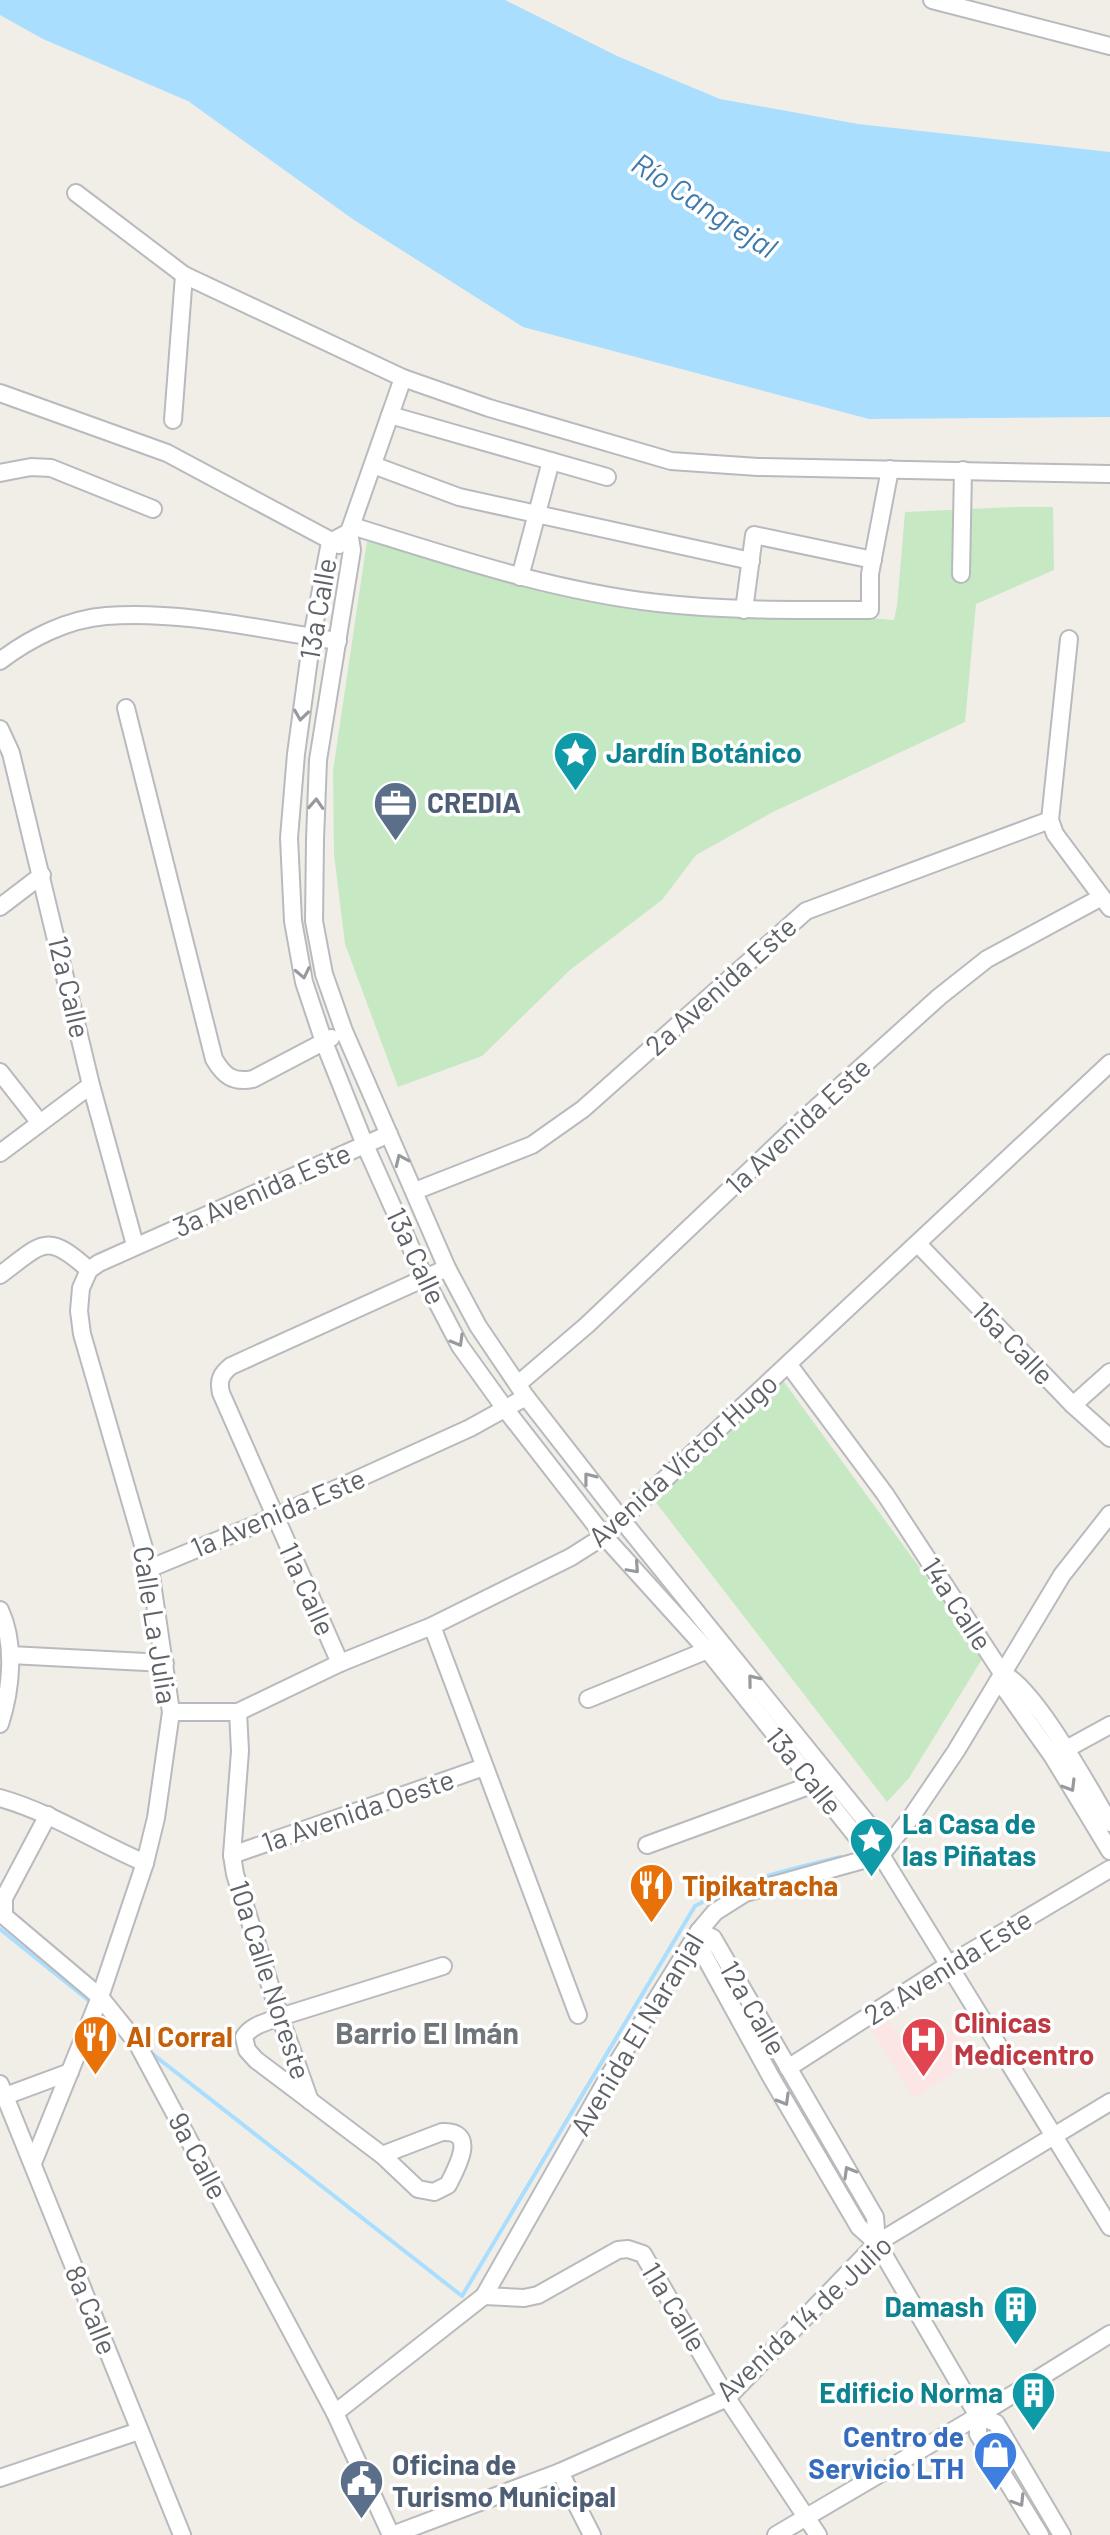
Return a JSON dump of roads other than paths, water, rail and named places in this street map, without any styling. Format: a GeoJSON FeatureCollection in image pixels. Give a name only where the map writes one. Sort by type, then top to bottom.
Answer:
{"type":"FeatureCollection","features":[{"type":"Feature","properties":{"kind":"street"},"geometry":{"type":"LineString","coordinates":[[932,0],[1110,46]]}},
{"type":"Feature","properties":{"kind":"street"},"geometry":{"type":"LineString","coordinates":[[76,193],[184,275],[403,378],[489,408],[671,461],[758,467],[1110,474]]}},
{"type":"Feature","properties":{"kind":"street"},"geometry":{"type":"LineString","coordinates":[[173,420],[184,275]]}},
{"type":"Feature","properties":{"kind":"street","name":"13a Calle"},"geometry":{"type":"LineString","coordinates":[[403,378],[351,529],[352,550],[318,760],[314,921],[324,974],[344,1031],[447,1268],[478,1326],[522,1391],[716,1647],[821,1779],[861,1842],[881,1855],[1110,2227]]}},
{"type":"Feature","properties":{"kind":"street"},"geometry":{"type":"LineString","coordinates":[[0,393],[167,453],[330,542],[352,550]]}},
{"type":"Feature","properties":{"kind":"street"},"geometry":{"type":"LineString","coordinates":[[390,415],[607,477]]}},
{"type":"Feature","properties":{"kind":"street"},"geometry":{"type":"LineString","coordinates":[[520,577],[551,461]]}},
{"type":"Feature","properties":{"kind":"street"},"geometry":{"type":"LineString","coordinates":[[373,465],[459,497],[751,561]]}},
{"type":"Feature","properties":{"kind":"street"},"geometry":{"type":"LineString","coordinates":[[0,473],[31,467],[51,468],[153,509]]}},
{"type":"Feature","properties":{"kind":"street"},"geometry":{"type":"LineString","coordinates":[[351,529],[520,577],[654,603],[744,610],[870,610],[873,560],[890,469]]}},
{"type":"Feature","properties":{"kind":"street"},"geometry":{"type":"LineString","coordinates":[[961,574],[963,470]]}},
{"type":"Feature","properties":{"kind":"street","name":"13a Calle"},"geometry":{"type":"LineString","coordinates":[[351,529],[330,542],[312,637],[296,754],[289,838],[293,921],[304,982],[365,1145],[425,1279],[460,1346],[604,1536],[716,1647]]}},
{"type":"Feature","properties":{"kind":"street"},"geometry":{"type":"LineString","coordinates":[[744,610],[754,535],[873,560]]}},
{"type":"Feature","properties":{"kind":"street"},"geometry":{"type":"LineString","coordinates":[[0,661],[20,645],[64,625],[105,616],[168,616],[338,641]]}},
{"type":"Feature","properties":{"kind":"street"},"geometry":{"type":"LineString","coordinates":[[1069,639],[1050,820],[1055,834],[1105,903]]}},
{"type":"Feature","properties":{"kind":"street"},"geometry":{"type":"LineString","coordinates":[[126,708],[214,1059],[221,1070],[230,1078],[241,1081],[253,1079],[344,1031]]}},
{"type":"Feature","properties":{"kind":"street","name":"12a Calle"},"geometry":{"type":"LineString","coordinates":[[0,729],[11,753],[91,1085],[135,1245]]}},
{"type":"Feature","properties":{"kind":"street","name":"2a Avenida Este"},"geometry":{"type":"LineString","coordinates":[[415,1191],[532,1145],[583,1109],[806,911],[1050,820]]}},
{"type":"Feature","properties":{"kind":"street"},"geometry":{"type":"LineString","coordinates":[[289,838],[315,840]]}},
{"type":"Feature","properties":{"kind":"street"},"geometry":{"type":"LineString","coordinates":[[0,907],[42,875]]}},
{"type":"Feature","properties":{"kind":"street","name":"1a Avenida Este"},"geometry":{"type":"LineString","coordinates":[[158,1565],[274,1517],[506,1410],[587,1325],[939,997],[987,959],[1105,903]]}},
{"type":"Feature","properties":{"kind":"street","name":"Avenida Víctor Hugo"},"geometry":{"type":"LineString","coordinates":[[171,1712],[238,1712],[340,1663],[432,1626],[571,1557],[604,1536],[1110,1063]]}},
{"type":"Feature","properties":{"kind":"street"},"geometry":{"type":"LineString","coordinates":[[0,1072],[40,1123]]}},
{"type":"Feature","properties":{"kind":"street"},"geometry":{"type":"LineString","coordinates":[[0,1153],[91,1085]]}},
{"type":"Feature","properties":{"kind":"street","name":"3a Avenida Este"},"geometry":{"type":"LineString","coordinates":[[135,1245],[389,1134]]}},
{"type":"Feature","properties":{"kind":"street"},"geometry":{"type":"LineString","coordinates":[[0,1275],[37,1248],[55,1244],[67,1250],[89,1270],[135,1245]]}},
{"type":"Feature","properties":{"kind":"street","name":"15a Calle"},"geometry":{"type":"LineString","coordinates":[[918,1244],[1073,1405],[1110,1438]]}},
{"type":"Feature","properties":{"kind":"street"},"geometry":{"type":"LineString","coordinates":[[425,1279],[447,1268]]}},
{"type":"Feature","properties":{"kind":"street","name":"Calle La Julia"},"geometry":{"type":"LineString","coordinates":[[33,2163],[100,1997],[145,1863],[156,1818],[171,1712],[150,1569],[82,1334],[79,1311],[81,1288],[89,1270]]}},
{"type":"Feature","properties":{"kind":"street","name":"11a Calle"},"geometry":{"type":"LineString","coordinates":[[340,1663],[274,1517],[219,1382],[222,1373],[231,1366],[425,1279]]}},
{"type":"Feature","properties":{"kind":"street","name":"14a Calle"},"geometry":{"type":"LineString","coordinates":[[789,1365],[885,1494],[1002,1673],[1015,1679],[1059,1753]]}},
{"type":"Feature","properties":{"kind":"street"},"geometry":{"type":"LineString","coordinates":[[1073,1405],[1110,1372]]}},
{"type":"Feature","properties":{"kind":"street"},"geometry":{"type":"LineString","coordinates":[[881,1855],[956,1751],[1062,1575],[1110,1514]]}},
{"type":"Feature","properties":{"kind":"street"},"geometry":{"type":"LineString","coordinates":[[0,1610],[10,1655],[7,1702],[0,1724]]}},
{"type":"Feature","properties":{"kind":"street"},"geometry":{"type":"LineString","coordinates":[[432,1626],[578,2015]]}},
{"type":"Feature","properties":{"kind":"street"},"geometry":{"type":"LineString","coordinates":[[588,1699],[716,1647]]}},
{"type":"Feature","properties":{"kind":"street"},"geometry":{"type":"LineString","coordinates":[[10,1655],[165,1663]]}},
{"type":"Feature","properties":{"kind":"street","name":"10a Calle Noreste"},"geometry":{"type":"LineString","coordinates":[[238,1712],[240,1751],[232,1855],[239,1892],[311,2104]]}},
{"type":"Feature","properties":{"kind":"street"},"geometry":{"type":"LineString","coordinates":[[1059,1753],[1110,1725]]}},
{"type":"Feature","properties":{"kind":"street"},"geometry":{"type":"LineString","coordinates":[[1059,1753],[1110,1823]]}},
{"type":"Feature","properties":{"kind":"street"},"geometry":{"type":"LineString","coordinates":[[1059,1753],[1110,1851]]}},
{"type":"Feature","properties":{"kind":"street","name":"1a Avenida Oeste"},"geometry":{"type":"LineString","coordinates":[[232,1855],[484,1767]]}},
{"type":"Feature","properties":{"kind":"street"},"geometry":{"type":"LineString","coordinates":[[647,1845],[821,1779]]}},
{"type":"Feature","properties":{"kind":"street"},"geometry":{"type":"LineString","coordinates":[[0,1798],[48,1815],[145,1863]]}},
{"type":"Feature","properties":{"kind":"street","name":"9a Calle"},"geometry":{"type":"LineString","coordinates":[[48,1815],[4,1898],[4,1916],[100,1997],[137,2043],[335,2413],[391,2535]]}},
{"type":"Feature","properties":{"kind":"street","name":"Avenida El Naranjal"},"geometry":{"type":"LineString","coordinates":[[335,2413],[484,2296],[609,2076],[699,1931],[715,1912],[745,1893],[881,1855]]}},
{"type":"Feature","properties":{"kind":"street","name":"2a Avenida Este"},"geometry":{"type":"LineString","coordinates":[[788,2068],[948,1965],[1110,1869]]}},
{"type":"Feature","properties":{"kind":"street","name":"12a Calle"},"geometry":{"type":"LineString","coordinates":[[699,1931],[713,1938],[875,2217],[877,2243]]}},
{"type":"Feature","properties":{"kind":"street","name":"12a Calle"},"geometry":{"type":"LineString","coordinates":[[699,1931],[704,1955],[771,2077],[859,2227],[877,2243],[978,2416],[978,2434],[1040,2535]]}},
{"type":"Feature","properties":{"kind":"street"},"geometry":{"type":"LineString","coordinates":[[382,2155],[442,2132],[457,2135],[463,2147],[463,2155],[448,2185],[434,2192],[418,2189],[382,2155],[256,2060],[247,2050],[244,2037],[248,2031],[280,2017],[443,1966]]}},
{"type":"Feature","properties":{"kind":"street"},"geometry":{"type":"LineString","coordinates":[[2,2093],[70,2072]]}},
{"type":"Feature","properties":{"kind":"street","name":"8a Calle"},"geometry":{"type":"LineString","coordinates":[[2,2093],[182,2535]]}},
{"type":"Feature","properties":{"kind":"street","name":"Avenida 14 de Julio"},"geometry":{"type":"LineString","coordinates":[[391,2535],[560,2472],[727,2398],[877,2243],[1110,2102]]}},
{"type":"Feature","properties":{"kind":"street","name":"11a Calle"},"geometry":{"type":"LineString","coordinates":[[484,2296],[524,2298],[538,2295],[618,2250],[628,2249],[643,2254],[727,2398],[818,2535]]}},
{"type":"Feature","properties":{"kind":"street"},"geometry":{"type":"LineString","coordinates":[[776,2535],[1110,2334]]}},
{"type":"Feature","properties":{"kind":"street","name":"12a Calle"},"geometry":{"type":"LineString","coordinates":[[978,2416],[996,2423],[1062,2535]]}},
{"type":"Feature","properties":{"kind":"street"},"geometry":{"type":"LineString","coordinates":[[0,2478],[139,2431]]}},
{"type":"Feature","properties":{"kind":"street"},"geometry":{"type":"LineString","coordinates":[[560,2472],[592,2535]]}},
{"type":"Feature","properties":{"kind":"water","name":"Río Cangrejal"},"geometry":{"type":"Polygon","coordinates":[[[0,0],[505,0],[617,56],[720,99],[858,124],[1110,152],[1110,417],[869,419],[523,327],[354,220],[188,101],[43,39],[0,15],[0,0]]]}},
{"type":"Feature","properties":{"kind":"waterway"},"geometry":{"type":"LineString","coordinates":[[150,2052],[462,2296],[695,1906],[749,1882],[841,1857]]}},
{"type":"Feature","properties":{"kind":"waterway"},"geometry":{"type":"LineString","coordinates":[[0,1929],[88,2000]]}},
{"type":"Feature","properties":{"kind":"place","name":"Jardín Botánico"},"geometry":{"type":"Point","coordinates":[575,792]}},
{"type":"Feature","properties":{"kind":"place","name":"CREDIA"},"geometry":{"type":"Point","coordinates":[396,842]}},
{"type":"Feature","properties":{"kind":"place","name":"La Casa de las Piñatas"},"geometry":{"type":"Point","coordinates":[871,1879]}},
{"type":"Feature","properties":{"kind":"place","name":"Tipikatracha"},"geometry":{"type":"Point","coordinates":[651,1925]}},
{"type":"Feature","properties":{"kind":"place","name":"Al Corral"},"geometry":{"type":"Point","coordinates":[95,2076]}},
{"type":"Feature","properties":{"kind":"place","name":"Clinicas Medicentro"},"geometry":{"type":"Point","coordinates":[923,2078]}},
{"type":"Feature","properties":{"kind":"place","name":"Damash"},"geometry":{"type":"Point","coordinates":[1015,2346]}},
{"type":"Feature","properties":{"kind":"place","name":"Edificio Norma"},"geometry":{"type":"Point","coordinates":[1034,2432]}},
{"type":"Feature","properties":{"kind":"place","name":"Centro de Servicio LTH"},"geometry":{"type":"Point","coordinates":[995,2492]}},
{"type":"Feature","properties":{"kind":"place","name":"Oficina de Turismo Municipal"},"geometry":{"type":"Point","coordinates":[361,2520]}},
{"type":"Feature","properties":{"kind":"district","name":"Barrio El Imán"},"geometry":{"type":"Point","coordinates":[427,2034]}}]}
